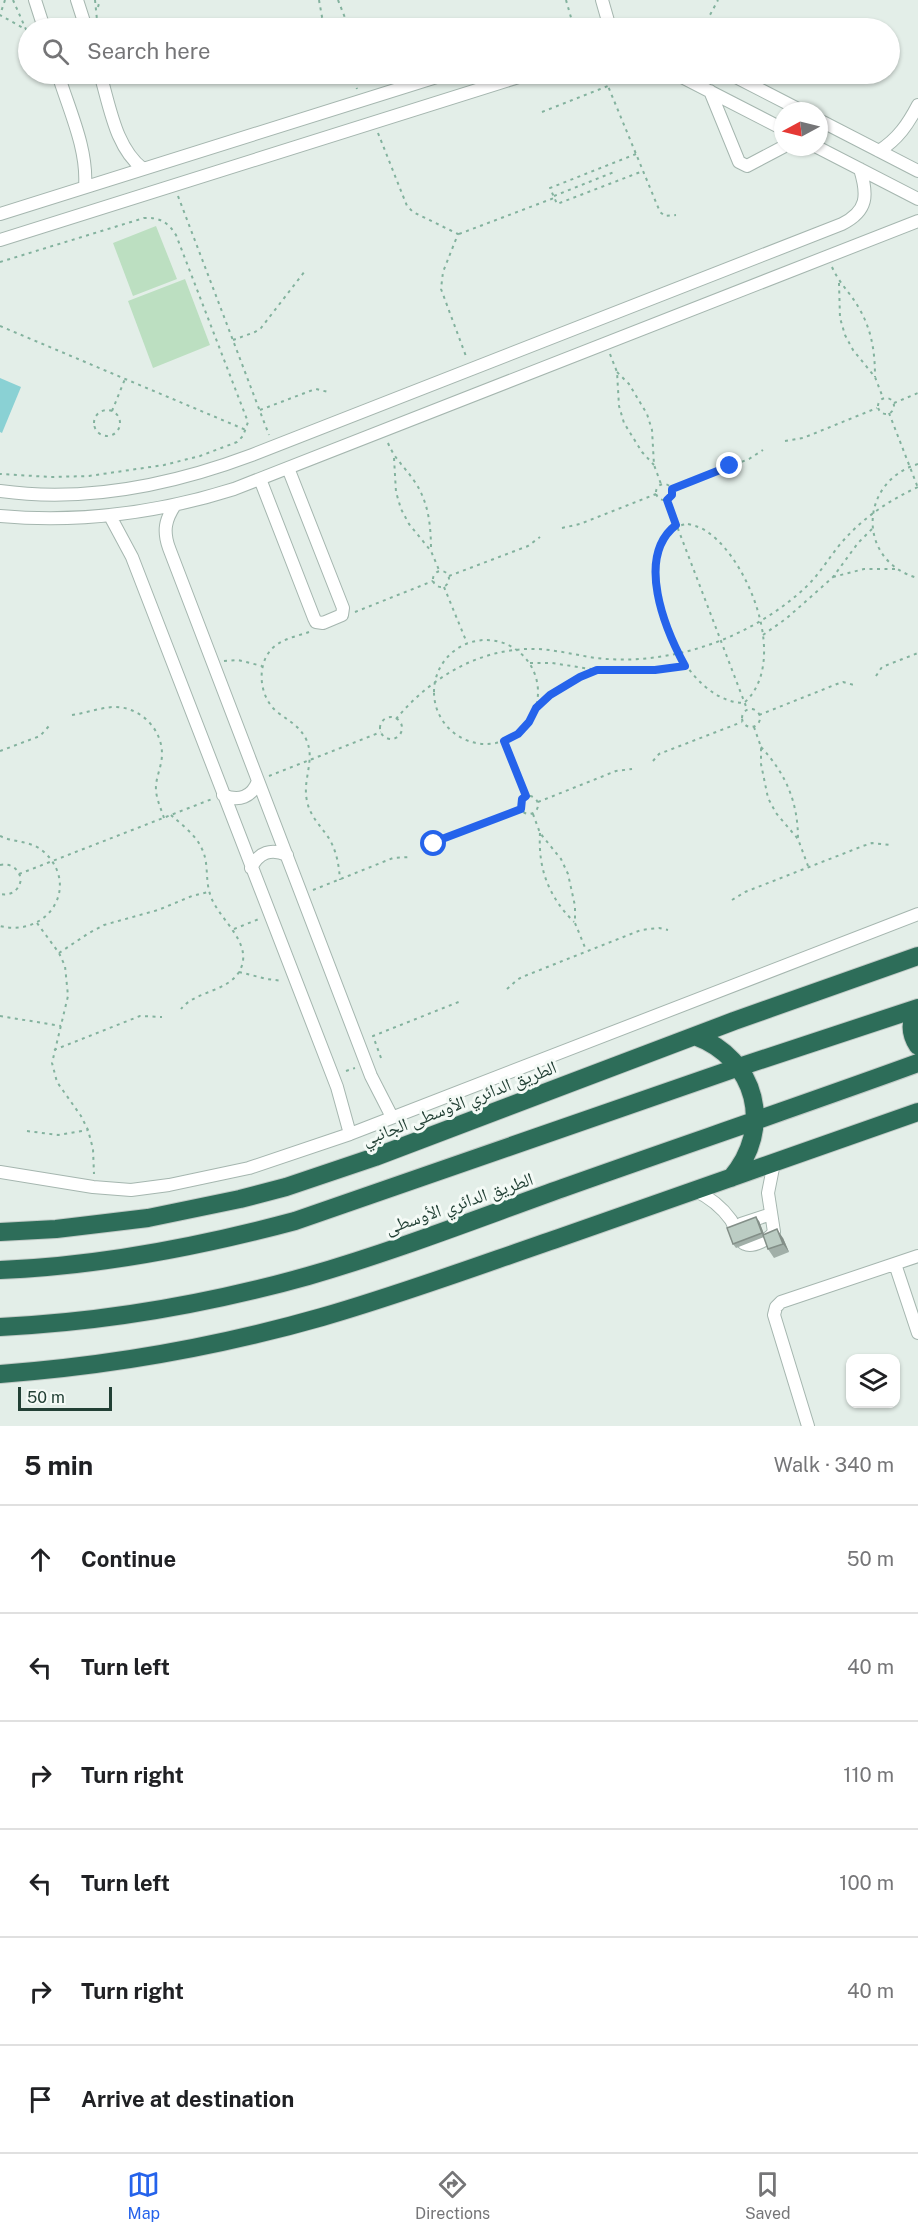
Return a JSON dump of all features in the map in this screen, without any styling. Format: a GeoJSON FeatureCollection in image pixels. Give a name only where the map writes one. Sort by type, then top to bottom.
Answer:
{"type":"FeatureCollection","features":[{"type":"Feature","properties":{"kind":"highway","name":"الطريق الدائري الأوسطى الجانبي"},"geometry":{"type":"LineString","coordinates":[[0,1232],[56,1229],[148,1218],[286,1187],[375,1157],[694,1036],[918,956]]}},
{"type":"Feature","properties":{"kind":"highway"},"geometry":{"type":"LineString","coordinates":[[918,1008],[912,1019],[911,1032],[918,1046]]}},
{"type":"Feature","properties":{"kind":"highway","name":"الطريق الدائري الأوسطى"},"geometry":{"type":"LineString","coordinates":[[0,1270],[59,1266],[154,1253],[211,1242],[295,1221],[739,1067],[918,1008]]}},
{"type":"Feature","properties":{"kind":"highway"},"geometry":{"type":"LineString","coordinates":[[694,1036],[719,1048],[739,1067],[753,1098],[755,1120],[748,1151],[731,1178]]}},
{"type":"Feature","properties":{"kind":"highway","name":"الطريق الدائري الأوسطى"},"geometry":{"type":"LineString","coordinates":[[0,1327],[65,1322],[164,1309],[309,1275],[404,1245],[918,1063]]}},
{"type":"Feature","properties":{"kind":"highway"},"geometry":{"type":"LineString","coordinates":[[0,1374],[121,1361],[271,1331],[418,1287],[918,1112]]}},
{"type":"Feature","properties":{"kind":"street"},"geometry":{"type":"LineString","coordinates":[[35,0],[41,18]]}},
{"type":"Feature","properties":{"kind":"street"},"geometry":{"type":"LineString","coordinates":[[77,0],[87,18]]}},
{"type":"Feature","properties":{"kind":"street"},"geometry":{"type":"LineString","coordinates":[[602,0],[607,18]]}},
{"type":"Feature","properties":{"kind":"street"},"geometry":{"type":"LineString","coordinates":[[61,84],[83,152],[85,187]]}},
{"type":"Feature","properties":{"kind":"street"},"geometry":{"type":"LineString","coordinates":[[103,84],[121,142],[134,162],[142,169]]}},
{"type":"Feature","properties":{"kind":"street"},"geometry":{"type":"LineString","coordinates":[[0,214],[413,84]]}},
{"type":"Feature","properties":{"kind":"street"},"geometry":{"type":"LineString","coordinates":[[0,240],[496,84]]}},
{"type":"Feature","properties":{"kind":"street"},"geometry":{"type":"LineString","coordinates":[[696,84],[774,124]]}},
{"type":"Feature","properties":{"kind":"street"},"geometry":{"type":"LineString","coordinates":[[749,84],[784,102]]}},
{"type":"Feature","properties":{"kind":"street"},"geometry":{"type":"LineString","coordinates":[[710,91],[736,158],[742,165],[752,164],[774,152]]}},
{"type":"Feature","properties":{"kind":"street"},"geometry":{"type":"LineString","coordinates":[[879,151],[902,133],[918,105]]}},
{"type":"Feature","properties":{"kind":"street"},"geometry":{"type":"LineString","coordinates":[[828,125],[918,171]]}},
{"type":"Feature","properties":{"kind":"street"},"geometry":{"type":"LineString","coordinates":[[828,153],[918,199]]}},
{"type":"Feature","properties":{"kind":"street"},"geometry":{"type":"LineString","coordinates":[[0,491],[70,493],[138,487],[198,474],[273,447],[853,219],[861,211],[864,198],[864,183],[860,170]]}},
{"type":"Feature","properties":{"kind":"street"},"geometry":{"type":"LineString","coordinates":[[0,516],[49,518],[110,516],[205,498],[260,479],[918,220]]}},
{"type":"Feature","properties":{"kind":"street"},"geometry":{"type":"LineString","coordinates":[[260,479],[314,618],[319,624],[342,615],[343,608],[288,468]]}},
{"type":"Feature","properties":{"kind":"street"},"geometry":{"type":"LineString","coordinates":[[175,505],[165,526],[165,537],[371,1076],[392,1118]]}},
{"type":"Feature","properties":{"kind":"street"},"geometry":{"type":"LineString","coordinates":[[110,516],[132,557],[337,1087],[350,1134]]}},
{"type":"Feature","properties":{"kind":"street"},"geometry":{"type":"LineString","coordinates":[[223,795],[231,799],[240,799],[249,795],[255,789],[258,781]]}},
{"type":"Feature","properties":{"kind":"street"},"geometry":{"type":"LineString","coordinates":[[251,868],[255,860],[270,851],[287,855]]}},
{"type":"Feature","properties":{"kind":"street"},"geometry":{"type":"LineString","coordinates":[[0,1172],[93,1187],[131,1190],[217,1175],[284,1158],[918,914]]}},
{"type":"Feature","properties":{"kind":"street"},"geometry":{"type":"LineString","coordinates":[[694,1191],[717,1205],[734,1226],[741,1241],[746,1245],[751,1245],[772,1235],[774,1229],[768,1193],[774,1163]]}},
{"type":"Feature","properties":{"kind":"street"},"geometry":{"type":"LineString","coordinates":[[734,1226],[771,1214]]}},
{"type":"Feature","properties":{"kind":"street"},"geometry":{"type":"LineString","coordinates":[[808,1426],[774,1315],[776,1307],[782,1302],[918,1256]]}},
{"type":"Feature","properties":{"kind":"street"},"geometry":{"type":"LineString","coordinates":[[896,1264],[918,1333]]}},
{"type":"Feature","properties":{"kind":"path"},"geometry":{"type":"LineString","coordinates":[[5,0],[0,15],[18,25]]}},
{"type":"Feature","properties":{"kind":"path"},"geometry":{"type":"LineString","coordinates":[[13,0],[20,18]]}},
{"type":"Feature","properties":{"kind":"path"},"geometry":{"type":"LineString","coordinates":[[96,0],[97,10]]}},
{"type":"Feature","properties":{"kind":"path"},"geometry":{"type":"LineString","coordinates":[[94,18],[100,0]]}},
{"type":"Feature","properties":{"kind":"path"},"geometry":{"type":"LineString","coordinates":[[319,0],[322,18]]}},
{"type":"Feature","properties":{"kind":"path"},"geometry":{"type":"LineString","coordinates":[[338,0],[345,18]]}},
{"type":"Feature","properties":{"kind":"path"},"geometry":{"type":"LineString","coordinates":[[566,0],[571,18]]}},
{"type":"Feature","properties":{"kind":"path"},"geometry":{"type":"LineString","coordinates":[[708,18],[718,0]]}},
{"type":"Feature","properties":{"kind":"path"},"geometry":{"type":"LineString","coordinates":[[355,84],[361,100]]}},
{"type":"Feature","properties":{"kind":"path"},"geometry":{"type":"LineString","coordinates":[[542,112],[608,86],[660,212],[665,216],[676,215]]}},
{"type":"Feature","properties":{"kind":"path"},"geometry":{"type":"LineString","coordinates":[[374,122],[407,206],[413,212],[458,234],[614,172]]}},
{"type":"Feature","properties":{"kind":"path"},"geometry":{"type":"LineString","coordinates":[[636,154],[550,188],[557,204],[643,171]]}},
{"type":"Feature","properties":{"kind":"path"},"geometry":{"type":"LineString","coordinates":[[174,185],[273,447]]}},
{"type":"Feature","properties":{"kind":"path"},"geometry":{"type":"LineString","coordinates":[[0,262],[144,218],[154,217],[163,220],[171,226],[176,235],[247,415],[247,430],[243,436],[230,445],[200,456],[145,469],[89,476],[51,477],[0,474]]}},
{"type":"Feature","properties":{"kind":"path"},"geometry":{"type":"LineString","coordinates":[[458,234],[443,272],[441,289],[471,369]]}},
{"type":"Feature","properties":{"kind":"path"},"geometry":{"type":"LineString","coordinates":[[828,256],[839,283],[856,303],[868,326],[873,342],[875,377]]}},
{"type":"Feature","properties":{"kind":"path"},"geometry":{"type":"LineString","coordinates":[[233,340],[261,328],[305,271]]}},
{"type":"Feature","properties":{"kind":"path"},"geometry":{"type":"LineString","coordinates":[[839,283],[840,318],[845,335],[858,358],[875,377],[884,398]]}},
{"type":"Feature","properties":{"kind":"path"},"geometry":{"type":"LineString","coordinates":[[0,326],[247,430]]}},
{"type":"Feature","properties":{"kind":"path"},"geometry":{"type":"LineString","coordinates":[[606,343],[617,372],[619,406],[624,423],[642,452],[654,465]]}},
{"type":"Feature","properties":{"kind":"path"},"geometry":{"type":"LineString","coordinates":[[617,372],[629,384],[647,414],[654,447],[654,465],[661,484]]}},
{"type":"Feature","properties":{"kind":"path"},"geometry":{"type":"LineString","coordinates":[[112,411],[125,379]]}},
{"type":"Feature","properties":{"kind":"path"},"geometry":{"type":"LineString","coordinates":[[260,410],[310,391],[328,392]]}},
{"type":"Feature","properties":{"kind":"path"},"geometry":{"type":"LineString","coordinates":[[894,403],[918,393]]}},
{"type":"Feature","properties":{"kind":"path"},"geometry":{"type":"LineString","coordinates":[[877,408],[878,402],[884,398],[890,398],[894,403],[889,413]]}},
{"type":"Feature","properties":{"kind":"path"},"geometry":{"type":"LineString","coordinates":[[877,408],[880,412],[889,413]]}},
{"type":"Feature","properties":{"kind":"path"},"geometry":{"type":"LineString","coordinates":[[785,441],[803,438],[877,408]]}},
{"type":"Feature","properties":{"kind":"path"},"geometry":{"type":"LineString","coordinates":[[112,411],[120,419],[120,424],[116,434],[105,437],[96,431],[94,420],[101,412],[112,411]]}},
{"type":"Feature","properties":{"kind":"path"},"geometry":{"type":"LineString","coordinates":[[396,719],[408,705],[435,682],[475,660],[518,650],[552,650],[597,658],[624,659],[678,653],[721,641],[760,621],[807,585],[841,544],[873,512],[918,487],[889,413]]}},
{"type":"Feature","properties":{"kind":"path"},"geometry":{"type":"LineString","coordinates":[[384,430],[394,458],[394,475],[401,509],[409,524],[431,551],[439,570]]}},
{"type":"Feature","properties":{"kind":"path"},"geometry":{"type":"LineString","coordinates":[[672,489],[749,459],[763,450]]}},
{"type":"Feature","properties":{"kind":"path"},"geometry":{"type":"LineString","coordinates":[[394,458],[411,477],[424,500],[431,534],[431,551]]}},
{"type":"Feature","properties":{"kind":"path"},"geometry":{"type":"LineString","coordinates":[[896,569],[885,558],[877,544],[873,529],[873,512],[885,484],[897,474],[918,464]]}},
{"type":"Feature","properties":{"kind":"path"},"geometry":{"type":"LineString","coordinates":[[661,484],[667,484],[672,489],[672,495],[667,500],[658,498],[656,494],[656,488],[661,484]]}},
{"type":"Feature","properties":{"kind":"path"},"geometry":{"type":"LineString","coordinates":[[562,528],[580,524],[656,494]]}},
{"type":"Feature","properties":{"kind":"path"},"geometry":{"type":"LineString","coordinates":[[667,500],[747,709]]}},
{"type":"Feature","properties":{"kind":"path"},"geometry":{"type":"LineString","coordinates":[[688,524],[700,527],[718,542],[745,579],[760,621],[763,635],[763,664],[761,679],[752,696],[744,703],[736,703],[718,697],[700,684],[685,666],[678,653],[662,611],[656,566],[661,542],[667,532],[676,525],[688,524]]}},
{"type":"Feature","properties":{"kind":"path"},"geometry":{"type":"LineString","coordinates":[[763,635],[795,611],[832,578],[858,543],[873,529]]}},
{"type":"Feature","properties":{"kind":"path"},"geometry":{"type":"LineString","coordinates":[[449,576],[528,546],[540,537]]}},
{"type":"Feature","properties":{"kind":"path"},"geometry":{"type":"LineString","coordinates":[[832,578],[864,569],[896,569],[918,578]]}},
{"type":"Feature","properties":{"kind":"path"},"geometry":{"type":"LineString","coordinates":[[439,570],[445,571],[449,576],[449,582],[444,587]]}},
{"type":"Feature","properties":{"kind":"path"},"geometry":{"type":"LineString","coordinates":[[433,581],[434,575],[439,570]]}},
{"type":"Feature","properties":{"kind":"path"},"geometry":{"type":"LineString","coordinates":[[342,615],[367,608],[433,581]]}},
{"type":"Feature","properties":{"kind":"path"},"geometry":{"type":"LineString","coordinates":[[433,581],[439,587],[444,587]]}},
{"type":"Feature","properties":{"kind":"path"},"geometry":{"type":"LineString","coordinates":[[444,587],[467,643]]}},
{"type":"Feature","properties":{"kind":"path"},"geometry":{"type":"LineString","coordinates":[[319,624],[313,630],[275,646],[267,655],[262,666],[261,682],[274,710],[297,726],[310,747],[311,760],[306,781],[307,803],[336,852],[340,880]]}},
{"type":"Feature","properties":{"kind":"path"},"geometry":{"type":"LineString","coordinates":[[480,639],[506,643],[518,650],[530,663],[538,684],[536,708],[529,722],[518,734],[504,741],[488,744],[473,743],[458,736],[446,726],[438,713],[434,697],[439,669],[446,658],[455,649],[480,639]]}},
{"type":"Feature","properties":{"kind":"path"},"geometry":{"type":"LineString","coordinates":[[876,676],[882,667],[918,653]]}},
{"type":"Feature","properties":{"kind":"path"},"geometry":{"type":"LineString","coordinates":[[213,663],[238,660],[262,666]]}},
{"type":"Feature","properties":{"kind":"path"},"geometry":{"type":"LineString","coordinates":[[530,663],[552,663],[597,670],[655,670],[685,666]]}},
{"type":"Feature","properties":{"kind":"path"},"geometry":{"type":"LineString","coordinates":[[536,708],[564,685],[597,670]]}},
{"type":"Feature","properties":{"kind":"path"},"geometry":{"type":"LineString","coordinates":[[759,715],[843,682],[854,685]]}},
{"type":"Feature","properties":{"kind":"path"},"geometry":{"type":"LineString","coordinates":[[72,715],[113,707],[138,712],[148,720],[156,730],[162,754],[156,780],[156,793],[164,818]]}},
{"type":"Feature","properties":{"kind":"path"},"geometry":{"type":"LineString","coordinates":[[747,709],[756,711],[759,715],[760,719],[754,727]]}},
{"type":"Feature","properties":{"kind":"path"},"geometry":{"type":"LineString","coordinates":[[742,722],[743,712],[747,709]]}},
{"type":"Feature","properties":{"kind":"path"},"geometry":{"type":"LineString","coordinates":[[391,717],[396,719],[402,728],[396,738],[385,737],[381,732],[382,722],[391,717]]}},
{"type":"Feature","properties":{"kind":"path"},"geometry":{"type":"LineString","coordinates":[[742,722],[754,727]]}},
{"type":"Feature","properties":{"kind":"path"},"geometry":{"type":"LineString","coordinates":[[653,761],[659,754],[742,722]]}},
{"type":"Feature","properties":{"kind":"path"},"geometry":{"type":"LineString","coordinates":[[0,752],[40,736],[49,726]]}},
{"type":"Feature","properties":{"kind":"path"},"geometry":{"type":"LineString","coordinates":[[754,727],[761,747],[761,764],[768,798],[776,813],[798,839]]}},
{"type":"Feature","properties":{"kind":"path"},"geometry":{"type":"LineString","coordinates":[[258,781],[381,732]]}},
{"type":"Feature","properties":{"kind":"path"},"geometry":{"type":"LineString","coordinates":[[504,741],[526,796]]}},
{"type":"Feature","properties":{"kind":"path"},"geometry":{"type":"LineString","coordinates":[[761,747],[783,774],[790,789],[795,805],[798,839],[809,867]]}},
{"type":"Feature","properties":{"kind":"path"},"geometry":{"type":"LineString","coordinates":[[538,802],[616,771],[632,769]]}},
{"type":"Feature","properties":{"kind":"path"},"geometry":{"type":"LineString","coordinates":[[19,874],[223,795]]}},
{"type":"Feature","properties":{"kind":"path"},"geometry":{"type":"LineString","coordinates":[[526,796],[531,796],[538,802]]}},
{"type":"Feature","properties":{"kind":"path"},"geometry":{"type":"LineString","coordinates":[[521,809],[522,799],[526,796]]}},
{"type":"Feature","properties":{"kind":"path"},"geometry":{"type":"LineString","coordinates":[[533,814],[539,806],[538,802]]}},
{"type":"Feature","properties":{"kind":"path"},"geometry":{"type":"LineString","coordinates":[[521,809],[526,814],[533,814]]}},
{"type":"Feature","properties":{"kind":"path"},"geometry":{"type":"LineString","coordinates":[[432,849],[438,841],[521,809]]}},
{"type":"Feature","properties":{"kind":"path"},"geometry":{"type":"LineString","coordinates":[[533,814],[540,833],[539,850],[546,883],[554,898],[575,923],[586,951]]}},
{"type":"Feature","properties":{"kind":"path"},"geometry":{"type":"LineString","coordinates":[[171,815],[203,849],[209,892],[218,913],[234,930],[242,950],[239,972],[226,983],[189,1001],[181,1008]]}},
{"type":"Feature","properties":{"kind":"path"},"geometry":{"type":"LineString","coordinates":[[540,833],[552,845],[568,874],[575,906],[575,923]]}},
{"type":"Feature","properties":{"kind":"path"},"geometry":{"type":"LineString","coordinates":[[0,836],[28,843],[42,850],[52,861],[58,874],[59,888],[57,901],[48,914],[37,923],[26,928],[13,929],[0,926]]}},
{"type":"Feature","properties":{"kind":"path"},"geometry":{"type":"LineString","coordinates":[[732,900],[745,892],[863,846],[872,843],[890,845]]}},
{"type":"Feature","properties":{"kind":"path"},"geometry":{"type":"LineString","coordinates":[[302,895],[393,858],[410,857]]}},
{"type":"Feature","properties":{"kind":"path"},"geometry":{"type":"LineString","coordinates":[[0,865],[12,866],[21,879],[16,890],[6,895],[0,894]]}},
{"type":"Feature","properties":{"kind":"path"},"geometry":{"type":"LineString","coordinates":[[59,952],[104,925],[158,910],[192,896],[209,892]]}},
{"type":"Feature","properties":{"kind":"path"},"geometry":{"type":"LineString","coordinates":[[234,930],[257,919],[270,917]]}},
{"type":"Feature","properties":{"kind":"path"},"geometry":{"type":"LineString","coordinates":[[37,923],[59,952],[65,966],[68,996],[52,1063],[57,1082],[88,1130],[94,1158],[93,1187]]}},
{"type":"Feature","properties":{"kind":"path"},"geometry":{"type":"LineString","coordinates":[[507,989],[516,980],[641,930],[650,928],[668,930]]}},
{"type":"Feature","properties":{"kind":"path"},"geometry":{"type":"LineString","coordinates":[[239,972],[267,979],[295,980]]}},
{"type":"Feature","properties":{"kind":"path"},"geometry":{"type":"LineString","coordinates":[[381,1058],[373,1036],[461,1001]]}},
{"type":"Feature","properties":{"kind":"path"},"geometry":{"type":"LineString","coordinates":[[0,1016],[61,1026]]}},
{"type":"Feature","properties":{"kind":"path"},"geometry":{"type":"LineString","coordinates":[[54,1050],[140,1016],[162,1017]]}},
{"type":"Feature","properties":{"kind":"path"},"geometry":{"type":"LineString","coordinates":[[346,1071],[357,1067]]}},
{"type":"Feature","properties":{"kind":"path"},"geometry":{"type":"LineString","coordinates":[[27,1131],[57,1134],[88,1130]]}},
{"type":"Feature","properties":{"kind":"green space"},"geometry":{"type":"Polygon","coordinates":[[[156,226],[177,279],[133,296],[113,243],[156,226]]]}},
{"type":"Feature","properties":{"kind":"green space"},"geometry":{"type":"Polygon","coordinates":[[[185,279],[210,345],[153,368],[128,301],[185,279]]]}},
{"type":"Feature","properties":{"kind":"water"},"geometry":{"type":"Polygon","coordinates":[[[0,378],[21,387],[2,433],[0,432],[0,378]]]}},
{"type":"Feature","properties":{"kind":"building"},"geometry":{"type":"Polygon","coordinates":[[[756,1217],[762,1233],[733,1244],[727,1228],[756,1217]]]}},
{"type":"Feature","properties":{"kind":"building"},"geometry":{"type":"Polygon","coordinates":[[[777,1229],[783,1244],[768,1249],[763,1235],[777,1229]]]}},
{"type":"Feature","properties":{"kind":"route"},"geometry":{"type":"LineString","coordinates":[[434,844],[521,809],[520,804],[526,796],[504,741],[518,734],[529,722],[536,708],[564,685],[597,670],[655,670],[685,666],[669,632],[657,589],[657,554],[667,532],[676,525],[667,500],[672,495],[672,489],[730,466]]}}]}
